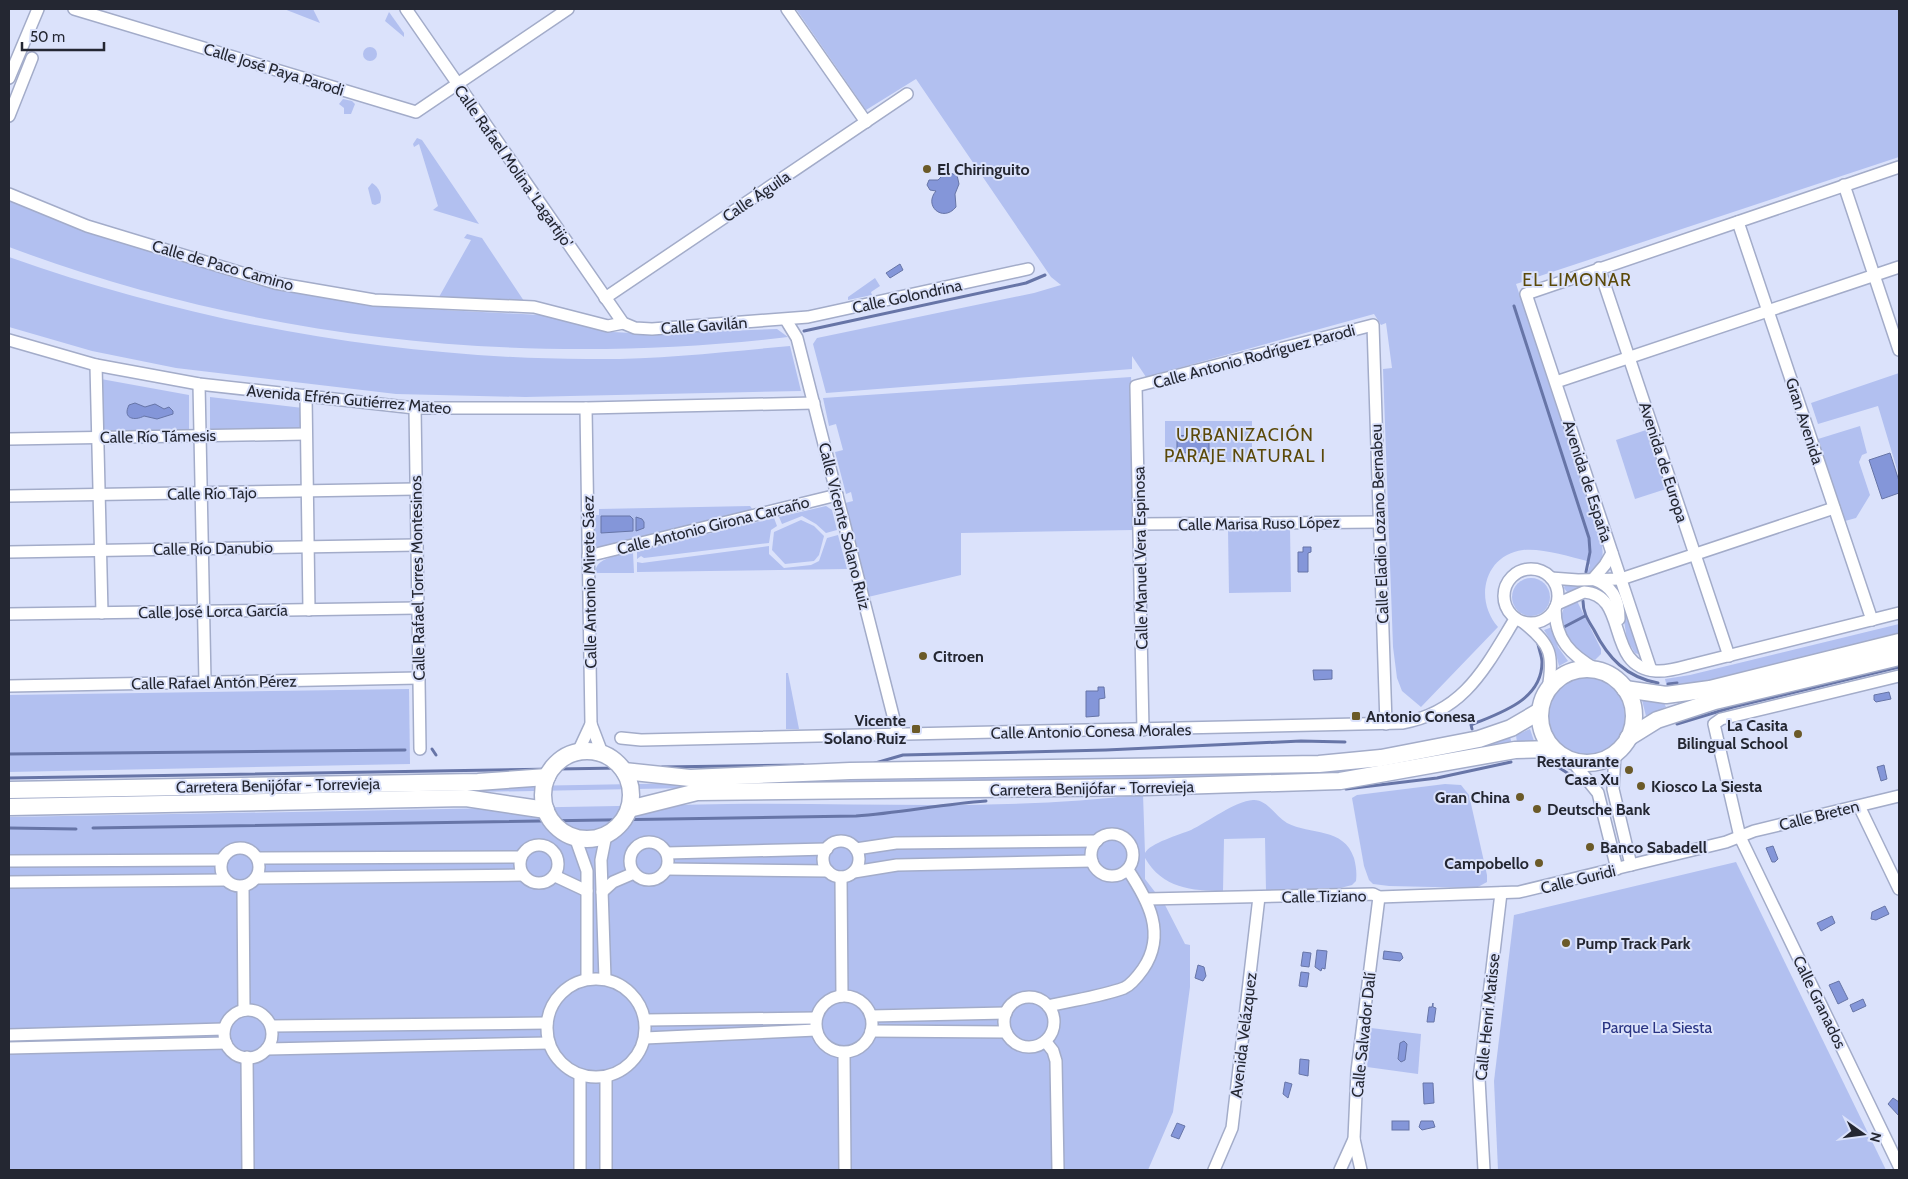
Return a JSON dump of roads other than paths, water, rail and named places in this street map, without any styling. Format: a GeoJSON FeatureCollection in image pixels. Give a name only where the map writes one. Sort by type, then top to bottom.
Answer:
{"type":"FeatureCollection","features":[{"type":"Feature","properties":{"kind":"main road"},"geometry":{"type":"LineString","coordinates":[[1625,689],[1660,695],[1710,689],[1899,642]]}},
{"type":"Feature","properties":{"kind":"main road"},"geometry":{"type":"LineString","coordinates":[[1628,738],[1633,724],[1634,709],[1625,689],[1613,677],[1597,670],[1583,669],[1570,672],[1558,679],[1548,689],[1540,710],[1541,727],[1554,749],[1572,761],[1594,763],[1615,754],[1628,738],[1657,720],[1715,701],[1899,656]]}},
{"type":"Feature","properties":{"kind":"main road","name":"Carretera Benijófar - Torrevieja"},"geometry":{"type":"LineString","coordinates":[[624,771],[690,778],[850,771],[1319,764],[1381,758],[1479,739],[1511,728],[1540,710]]}},
{"type":"Feature","properties":{"kind":"main road","name":"Carretera Benijófar - Torrevieja"},"geometry":{"type":"LineString","coordinates":[[629,809],[697,792],[1125,788],[1340,780],[1515,750],[1554,749]]}},
{"type":"Feature","properties":{"kind":"main road"},"geometry":{"type":"LineString","coordinates":[[578,752],[602,753],[611,757],[624,771],[629,780],[632,794],[629,809],[622,822],[606,835],[598,838],[575,838],[557,828],[543,802],[543,787],[557,762],[569,754],[578,752]]}},
{"type":"Feature","properties":{"kind":"main road","name":"Carretera Benijófar - Torrevieja"},"geometry":{"type":"LineString","coordinates":[[9,790],[478,782],[547,777]]}},
{"type":"Feature","properties":{"kind":"main road","name":"Carretera Benijófar - Torrevieja"},"geometry":{"type":"LineString","coordinates":[[9,807],[466,798],[546,810]]}},
{"type":"Feature","properties":{"kind":"street"},"geometry":{"type":"LineString","coordinates":[[9,78],[38,9]]}},
{"type":"Feature","properties":{"kind":"street","name":"Calle José Paya Parodi"},"geometry":{"type":"LineString","coordinates":[[74,9],[416,112],[457,84]]}},
{"type":"Feature","properties":{"kind":"street","name":"Calle Rafael Molina 'Lagartijo'"},"geometry":{"type":"LineString","coordinates":[[406,9],[622,323]]}},
{"type":"Feature","properties":{"kind":"street"},"geometry":{"type":"LineString","coordinates":[[457,84],[568,9]]}},
{"type":"Feature","properties":{"kind":"street"},"geometry":{"type":"LineString","coordinates":[[787,9],[866,122]]}},
{"type":"Feature","properties":{"kind":"street"},"geometry":{"type":"LineString","coordinates":[[9,116],[32,58]]}},
{"type":"Feature","properties":{"kind":"street","name":"Calle Águila"},"geometry":{"type":"LineString","coordinates":[[605,298],[907,94]]}},
{"type":"Feature","properties":{"kind":"street"},"geometry":{"type":"LineString","coordinates":[[1599,268],[1899,166]]}},
{"type":"Feature","properties":{"kind":"street"},"geometry":{"type":"LineString","coordinates":[[1844,186],[1899,350]]}},
{"type":"Feature","properties":{"kind":"street","name":"Calle de Paco Camino"},"geometry":{"type":"LineString","coordinates":[[9,194],[87,226],[275,283],[374,300],[534,307],[608,326],[622,323]]}},
{"type":"Feature","properties":{"kind":"street","name":"Gran Avenida"},"geometry":{"type":"LineString","coordinates":[[1738,222],[1872,620]]}},
{"type":"Feature","properties":{"kind":"street"},"geometry":{"type":"LineString","coordinates":[[1556,382],[1899,267]]}},
{"type":"Feature","properties":{"kind":"street","name":"Avenida de España"},"geometry":{"type":"LineString","coordinates":[[1599,268],[1527,292],[1526,294],[1651,670]]}},
{"type":"Feature","properties":{"kind":"street","name":"Avenida de Europa"},"geometry":{"type":"LineString","coordinates":[[1599,268],[1729,656]]}},
{"type":"Feature","properties":{"kind":"street","name":"Calle Golondrina"},"geometry":{"type":"LineString","coordinates":[[786,320],[808,317],[1028,269]]}},
{"type":"Feature","properties":{"kind":"street","name":"Calle Gavilán"},"geometry":{"type":"LineString","coordinates":[[622,323],[634,328],[652,329],[786,320]]}},
{"type":"Feature","properties":{"kind":"street","name":"Calle Vicente Solano Ruiz"},"geometry":{"type":"LineString","coordinates":[[786,320],[796,332],[898,735]]}},
{"type":"Feature","properties":{"kind":"street","name":"Calle Antonio Rodríguez Parodi"},"geometry":{"type":"LineString","coordinates":[[1136,386],[1373,325]]}},
{"type":"Feature","properties":{"kind":"street","name":"Calle Eladio Lozano Bernabeu"},"geometry":{"type":"LineString","coordinates":[[1373,325],[1386,724]]}},
{"type":"Feature","properties":{"kind":"street","name":"Avenida Efrén Gutiérrez Mateo"},"geometry":{"type":"LineString","coordinates":[[9,340],[96,365],[199,384],[415,408],[586,408],[814,403]]}},
{"type":"Feature","properties":{"kind":"street"},"geometry":{"type":"LineString","coordinates":[[96,365],[102,613]]}},
{"type":"Feature","properties":{"kind":"street"},"geometry":{"type":"LineString","coordinates":[[199,384],[205,682]]}},
{"type":"Feature","properties":{"kind":"street","name":"Calle Manuel Vera Espinosa"},"geometry":{"type":"LineString","coordinates":[[1136,386],[1143,730]]}},
{"type":"Feature","properties":{"kind":"street"},"geometry":{"type":"LineString","coordinates":[[306,396],[309,610]]}},
{"type":"Feature","properties":{"kind":"street","name":"Calle Rafael Torres Montesinos"},"geometry":{"type":"LineString","coordinates":[[415,408],[420,749]]}},
{"type":"Feature","properties":{"kind":"street","name":"Calle Antonio Mirete Sáez"},"geometry":{"type":"LineString","coordinates":[[578,752],[591,724],[586,408]]}},
{"type":"Feature","properties":{"kind":"street","name":"Calle Río Támesis"},"geometry":{"type":"LineString","coordinates":[[9,439],[306,434]]}},
{"type":"Feature","properties":{"kind":"street","name":"Calle Río Tajo"},"geometry":{"type":"LineString","coordinates":[[9,496],[416,489]]}},
{"type":"Feature","properties":{"kind":"street","name":"Calle Antonio Girona Carcaño"},"geometry":{"type":"LineString","coordinates":[[588,556],[837,495]]}},
{"type":"Feature","properties":{"kind":"street"},"geometry":{"type":"LineString","coordinates":[[1548,689],[1552,667],[1548,647],[1543,640],[1509,614],[1503,600],[1503,592],[1510,578],[1516,573],[1531,569],[1538,570],[1551,578],[1621,579],[1834,508]]}},
{"type":"Feature","properties":{"kind":"street","name":"Calle Marisa Ruso López"},"geometry":{"type":"LineString","coordinates":[[1139,524],[1379,522]]}},
{"type":"Feature","properties":{"kind":"street","name":"Calle Río Danubio"},"geometry":{"type":"LineString","coordinates":[[9,552],[417,545]]}},
{"type":"Feature","properties":{"kind":"street"},"geometry":{"type":"LineString","coordinates":[[1593,579],[1606,565],[1612,553]]}},
{"type":"Feature","properties":{"kind":"street"},"geometry":{"type":"LineString","coordinates":[[1551,578],[1557,590],[1557,627],[1563,643],[1578,660],[1597,670]]}},
{"type":"Feature","properties":{"kind":"street"},"geometry":{"type":"LineString","coordinates":[[1593,579],[1607,586],[1616,596],[1619,614],[1619,636]]}},
{"type":"Feature","properties":{"kind":"street"},"geometry":{"type":"LineString","coordinates":[[1519,621],[1542,621],[1556,606],[1577,593],[1598,594],[1610,606],[1619,636],[1629,657],[1641,666],[1651,670],[1672,669],[1729,656],[1899,613]]}},
{"type":"Feature","properties":{"kind":"street","name":"Calle José Lorca García"},"geometry":{"type":"LineString","coordinates":[[9,614],[418,608]]}},
{"type":"Feature","properties":{"kind":"street","name":"Calle Antonio Conesa Morales"},"geometry":{"type":"LineString","coordinates":[[621,738],[641,740],[1386,724],[1429,716],[1455,702],[1478,677],[1519,621]]}},
{"type":"Feature","properties":{"kind":"street","name":"Calle Granados"},"geometry":{"type":"LineString","coordinates":[[1899,676],[1721,719],[1714,724],[1740,837],[1899,1166]]}},
{"type":"Feature","properties":{"kind":"street","name":"Calle Rafael Antón Pérez"},"geometry":{"type":"LineString","coordinates":[[9,686],[419,678]]}},
{"type":"Feature","properties":{"kind":"street"},"geometry":{"type":"LineString","coordinates":[[591,724],[602,753]]}},
{"type":"Feature","properties":{"kind":"street"},"geometry":{"type":"LineString","coordinates":[[1615,754],[1613,789],[1631,866]]}},
{"type":"Feature","properties":{"kind":"street"},"geometry":{"type":"LineString","coordinates":[[1572,761],[1598,793],[1617,869]]}},
{"type":"Feature","properties":{"kind":"street","name":"Calle Breten"},"geometry":{"type":"LineString","coordinates":[[1740,837],[1754,831],[1899,796]]}},
{"type":"Feature","properties":{"kind":"street"},"geometry":{"type":"LineString","coordinates":[[1859,806],[1899,889]]}},
{"type":"Feature","properties":{"kind":"street"},"geometry":{"type":"LineString","coordinates":[[1108,834],[1121,836],[1131,845],[1133,858],[1128,870],[1118,876],[1107,876],[1098,871],[1092,861],[1092,850],[1097,841],[1108,834]]}},
{"type":"Feature","properties":{"kind":"street"},"geometry":{"type":"LineString","coordinates":[[605,979],[601,860],[606,835]]}},
{"type":"Feature","properties":{"kind":"street","name":"Calle Guridi"},"geometry":{"type":"LineString","coordinates":[[1501,894],[1540,888],[1740,837]]}},
{"type":"Feature","properties":{"kind":"street"},"geometry":{"type":"LineString","coordinates":[[575,838],[587,871],[586,979]]}},
{"type":"Feature","properties":{"kind":"street"},"geometry":{"type":"LineString","coordinates":[[648,841],[660,844],[667,853],[667,868],[660,877],[654,880],[641,879],[634,873],[630,857],[636,846],[641,843],[648,841]]}},
{"type":"Feature","properties":{"kind":"street"},"geometry":{"type":"LineString","coordinates":[[854,872],[859,857],[856,849],[848,842],[838,841],[827,849],[823,855],[824,866],[831,874],[841,878],[854,872],[897,865],[1092,861]]}},
{"type":"Feature","properties":{"kind":"street"},"geometry":{"type":"LineString","coordinates":[[856,849],[896,843],[1097,841]]}},
{"type":"Feature","properties":{"kind":"street"},"geometry":{"type":"LineString","coordinates":[[542,845],[549,847],[557,857],[558,864],[555,876],[545,883],[532,883],[523,875],[519,863],[521,857],[529,847],[542,845]]}},
{"type":"Feature","properties":{"kind":"street"},"geometry":{"type":"LineString","coordinates":[[259,858],[259,874],[252,883],[243,887],[233,886],[225,880],[221,870],[222,860],[228,852],[237,848],[248,849],[259,858],[521,857]]}},
{"type":"Feature","properties":{"kind":"street"},"geometry":{"type":"LineString","coordinates":[[667,853],[827,849]]}},
{"type":"Feature","properties":{"kind":"street"},"geometry":{"type":"LineString","coordinates":[[9,861],[222,860]]}},
{"type":"Feature","properties":{"kind":"street"},"geometry":{"type":"LineString","coordinates":[[667,868],[828,871]]}},
{"type":"Feature","properties":{"kind":"street"},"geometry":{"type":"LineString","coordinates":[[1048,1006],[1125,988],[1145,966],[1153,948],[1153,918],[1147,899],[1128,870]]}},
{"type":"Feature","properties":{"kind":"street"},"geometry":{"type":"LineString","coordinates":[[602,892],[613,882],[634,873]]}},
{"type":"Feature","properties":{"kind":"street"},"geometry":{"type":"LineString","coordinates":[[256,878],[523,875]]}},
{"type":"Feature","properties":{"kind":"street"},"geometry":{"type":"LineString","coordinates":[[555,876],[587,891]]}},
{"type":"Feature","properties":{"kind":"street"},"geometry":{"type":"LineString","coordinates":[[841,878],[842,996]]}},
{"type":"Feature","properties":{"kind":"street"},"geometry":{"type":"LineString","coordinates":[[9,882],[225,880]]}},
{"type":"Feature","properties":{"kind":"street"},"geometry":{"type":"LineString","coordinates":[[243,887],[244,1010]]}},
{"type":"Feature","properties":{"kind":"street","name":"Calle Tiziano"},"geometry":{"type":"LineString","coordinates":[[1147,899],[1373,894],[1379,896],[1501,894]]}},
{"type":"Feature","properties":{"kind":"street","name":"Calle Henri Matisse"},"geometry":{"type":"LineString","coordinates":[[1484,1170],[1479,1078],[1501,894]]}},
{"type":"Feature","properties":{"kind":"street","name":"Calle Salvador Dalí"},"geometry":{"type":"LineString","coordinates":[[1340,1170],[1354,1139],[1357,1071],[1379,896]]}},
{"type":"Feature","properties":{"kind":"street","name":"Avenida Velázquez"},"geometry":{"type":"LineString","coordinates":[[1214,1170],[1232,1128],[1259,897]]}},
{"type":"Feature","properties":{"kind":"street"},"geometry":{"type":"LineString","coordinates":[[586,979],[605,979],[626,988],[640,1004],[645,1020],[645,1038],[629,1066],[606,1077],[580,1075],[561,1063],[549,1043],[547,1023],[554,1003],[568,988],[586,979]]}},
{"type":"Feature","properties":{"kind":"street"},"geometry":{"type":"LineString","coordinates":[[842,996],[859,1000],[864,1004],[871,1016],[871,1031],[864,1045],[857,1050],[844,1053],[830,1049],[817,1035],[816,1024],[822,1006],[836,997],[842,996]]}},
{"type":"Feature","properties":{"kind":"street"},"geometry":{"type":"LineString","coordinates":[[1032,996],[1046,1002],[1048,1006],[1054,1014],[1054,1029],[1046,1042],[1033,1048],[1018,1046],[1007,1036],[1003,1022],[1007,1008],[1018,998],[1032,996]]}},
{"type":"Feature","properties":{"kind":"street"},"geometry":{"type":"LineString","coordinates":[[244,1010],[254,1010],[263,1014],[270,1026],[271,1041],[259,1055],[247,1057],[232,1051],[226,1044],[224,1029],[228,1020],[235,1013],[244,1010]]}},
{"type":"Feature","properties":{"kind":"street"},"geometry":{"type":"LineString","coordinates":[[871,1016],[1006,1013]]}},
{"type":"Feature","properties":{"kind":"street"},"geometry":{"type":"LineString","coordinates":[[645,1020],[816,1024]]}},
{"type":"Feature","properties":{"kind":"street"},"geometry":{"type":"LineString","coordinates":[[270,1026],[547,1023]]}},
{"type":"Feature","properties":{"kind":"street"},"geometry":{"type":"LineString","coordinates":[[645,1038],[816,1024]]}},
{"type":"Feature","properties":{"kind":"street"},"geometry":{"type":"LineString","coordinates":[[9,1035],[224,1029]]}},
{"type":"Feature","properties":{"kind":"street"},"geometry":{"type":"LineString","coordinates":[[871,1031],[1006,1032]]}},
{"type":"Feature","properties":{"kind":"street"},"geometry":{"type":"LineString","coordinates":[[1046,1042],[1053,1051],[1056,1061],[1058,1170]]}},
{"type":"Feature","properties":{"kind":"street"},"geometry":{"type":"LineString","coordinates":[[266,1049],[549,1043]]}},
{"type":"Feature","properties":{"kind":"street"},"geometry":{"type":"LineString","coordinates":[[9,1048],[226,1044]]}},
{"type":"Feature","properties":{"kind":"street"},"geometry":{"type":"LineString","coordinates":[[844,1053],[845,1170]]}},
{"type":"Feature","properties":{"kind":"street"},"geometry":{"type":"LineString","coordinates":[[247,1057],[248,1170]]}},
{"type":"Feature","properties":{"kind":"street"},"geometry":{"type":"LineString","coordinates":[[580,1075],[580,1170]]}},
{"type":"Feature","properties":{"kind":"street"},"geometry":{"type":"LineString","coordinates":[[606,1077],[606,1170]]}},
{"type":"Feature","properties":{"kind":"street"},"geometry":{"type":"LineString","coordinates":[[1354,1139],[1361,1170]]}},
{"type":"Feature","properties":{"kind":"waterway"},"geometry":{"type":"LineString","coordinates":[[804,331],[1026,283],[1045,275]]}},
{"type":"Feature","properties":{"kind":"waterway"},"geometry":{"type":"LineString","coordinates":[[1514,306],[1589,538],[1590,552],[1586,572]]}},
{"type":"Feature","properties":{"kind":"waterway"},"geometry":{"type":"LineString","coordinates":[[1583,601],[1588,620],[1599,640],[1619,665],[1636,676],[1658,683]]}},
{"type":"Feature","properties":{"kind":"waterway"},"geometry":{"type":"LineString","coordinates":[[1564,627],[1585,616]]}},
{"type":"Feature","properties":{"kind":"waterway"},"geometry":{"type":"LineString","coordinates":[[1472,729],[1471,725],[1517,704],[1535,687],[1540,675],[1542,662],[1538,644]]}},
{"type":"Feature","properties":{"kind":"waterway"},"geometry":{"type":"LineString","coordinates":[[1677,724],[1733,707],[1899,667]]}},
{"type":"Feature","properties":{"kind":"waterway"},"geometry":{"type":"LineString","coordinates":[[1668,684],[1677,683]]}},
{"type":"Feature","properties":{"kind":"waterway"},"geometry":{"type":"LineString","coordinates":[[872,764],[903,755],[1106,750],[1301,741],[1345,742]]}},
{"type":"Feature","properties":{"kind":"waterway"},"geometry":{"type":"LineString","coordinates":[[432,749],[436,755]]}},
{"type":"Feature","properties":{"kind":"waterway"},"geometry":{"type":"LineString","coordinates":[[9,754],[405,750]]}},
{"type":"Feature","properties":{"kind":"waterway"},"geometry":{"type":"LineString","coordinates":[[1536,757],[1552,763],[1575,778]]}},
{"type":"Feature","properties":{"kind":"waterway"},"geometry":{"type":"LineString","coordinates":[[1346,789],[1437,778],[1511,762]]}},
{"type":"Feature","properties":{"kind":"waterway"},"geometry":{"type":"LineString","coordinates":[[662,767],[803,765]]}},
{"type":"Feature","properties":{"kind":"waterway"},"geometry":{"type":"LineString","coordinates":[[9,778],[621,768]]}},
{"type":"Feature","properties":{"kind":"waterway"},"geometry":{"type":"LineString","coordinates":[[93,828],[856,816],[986,801]]}},
{"type":"Feature","properties":{"kind":"waterway"},"geometry":{"type":"LineString","coordinates":[[9,828],[76,829]]}},
{"type":"Feature","properties":{"kind":"place","name":"El Chiringuito"},"geometry":{"type":"Point","coordinates":[927,169]}},
{"type":"Feature","properties":{"kind":"place","name":"Citroen"},"geometry":{"type":"Point","coordinates":[923,656]}},
{"type":"Feature","properties":{"kind":"place","name":"Antonio Conesa"},"geometry":{"type":"Point","coordinates":[1356,716]}},
{"type":"Feature","properties":{"kind":"place","name":"Vicente Solano Ruiz"},"geometry":{"type":"Point","coordinates":[916,729]}},
{"type":"Feature","properties":{"kind":"place","name":"La Casita Bilingual School"},"geometry":{"type":"Point","coordinates":[1798,734]}},
{"type":"Feature","properties":{"kind":"place","name":"Restaurante Casa Xu"},"geometry":{"type":"Point","coordinates":[1629,770]}},
{"type":"Feature","properties":{"kind":"place","name":"Kiosco La Siesta"},"geometry":{"type":"Point","coordinates":[1641,786]}},
{"type":"Feature","properties":{"kind":"place","name":"Gran China"},"geometry":{"type":"Point","coordinates":[1520,797]}},
{"type":"Feature","properties":{"kind":"place","name":"Deutsche Bank"},"geometry":{"type":"Point","coordinates":[1537,809]}},
{"type":"Feature","properties":{"kind":"place","name":"Banco Sabadell"},"geometry":{"type":"Point","coordinates":[1590,847]}},
{"type":"Feature","properties":{"kind":"place","name":"Campobello"},"geometry":{"type":"Point","coordinates":[1539,863]}},
{"type":"Feature","properties":{"kind":"place","name":"Pump Track Park"},"geometry":{"type":"Point","coordinates":[1566,943]}},
{"type":"Feature","properties":{"kind":"district","name":"EL LIMONAR"},"geometry":{"type":"Point","coordinates":[1577,280]}},
{"type":"Feature","properties":{"kind":"district","name":"URBANIZACIÓN PARAJE NATURAL I"},"geometry":{"type":"Point","coordinates":[1245,445]}},
{"type":"Feature","properties":{"kind":"park label","name":"Parque La Siesta"},"geometry":{"type":"Point","coordinates":[1657,1027]}}]}
